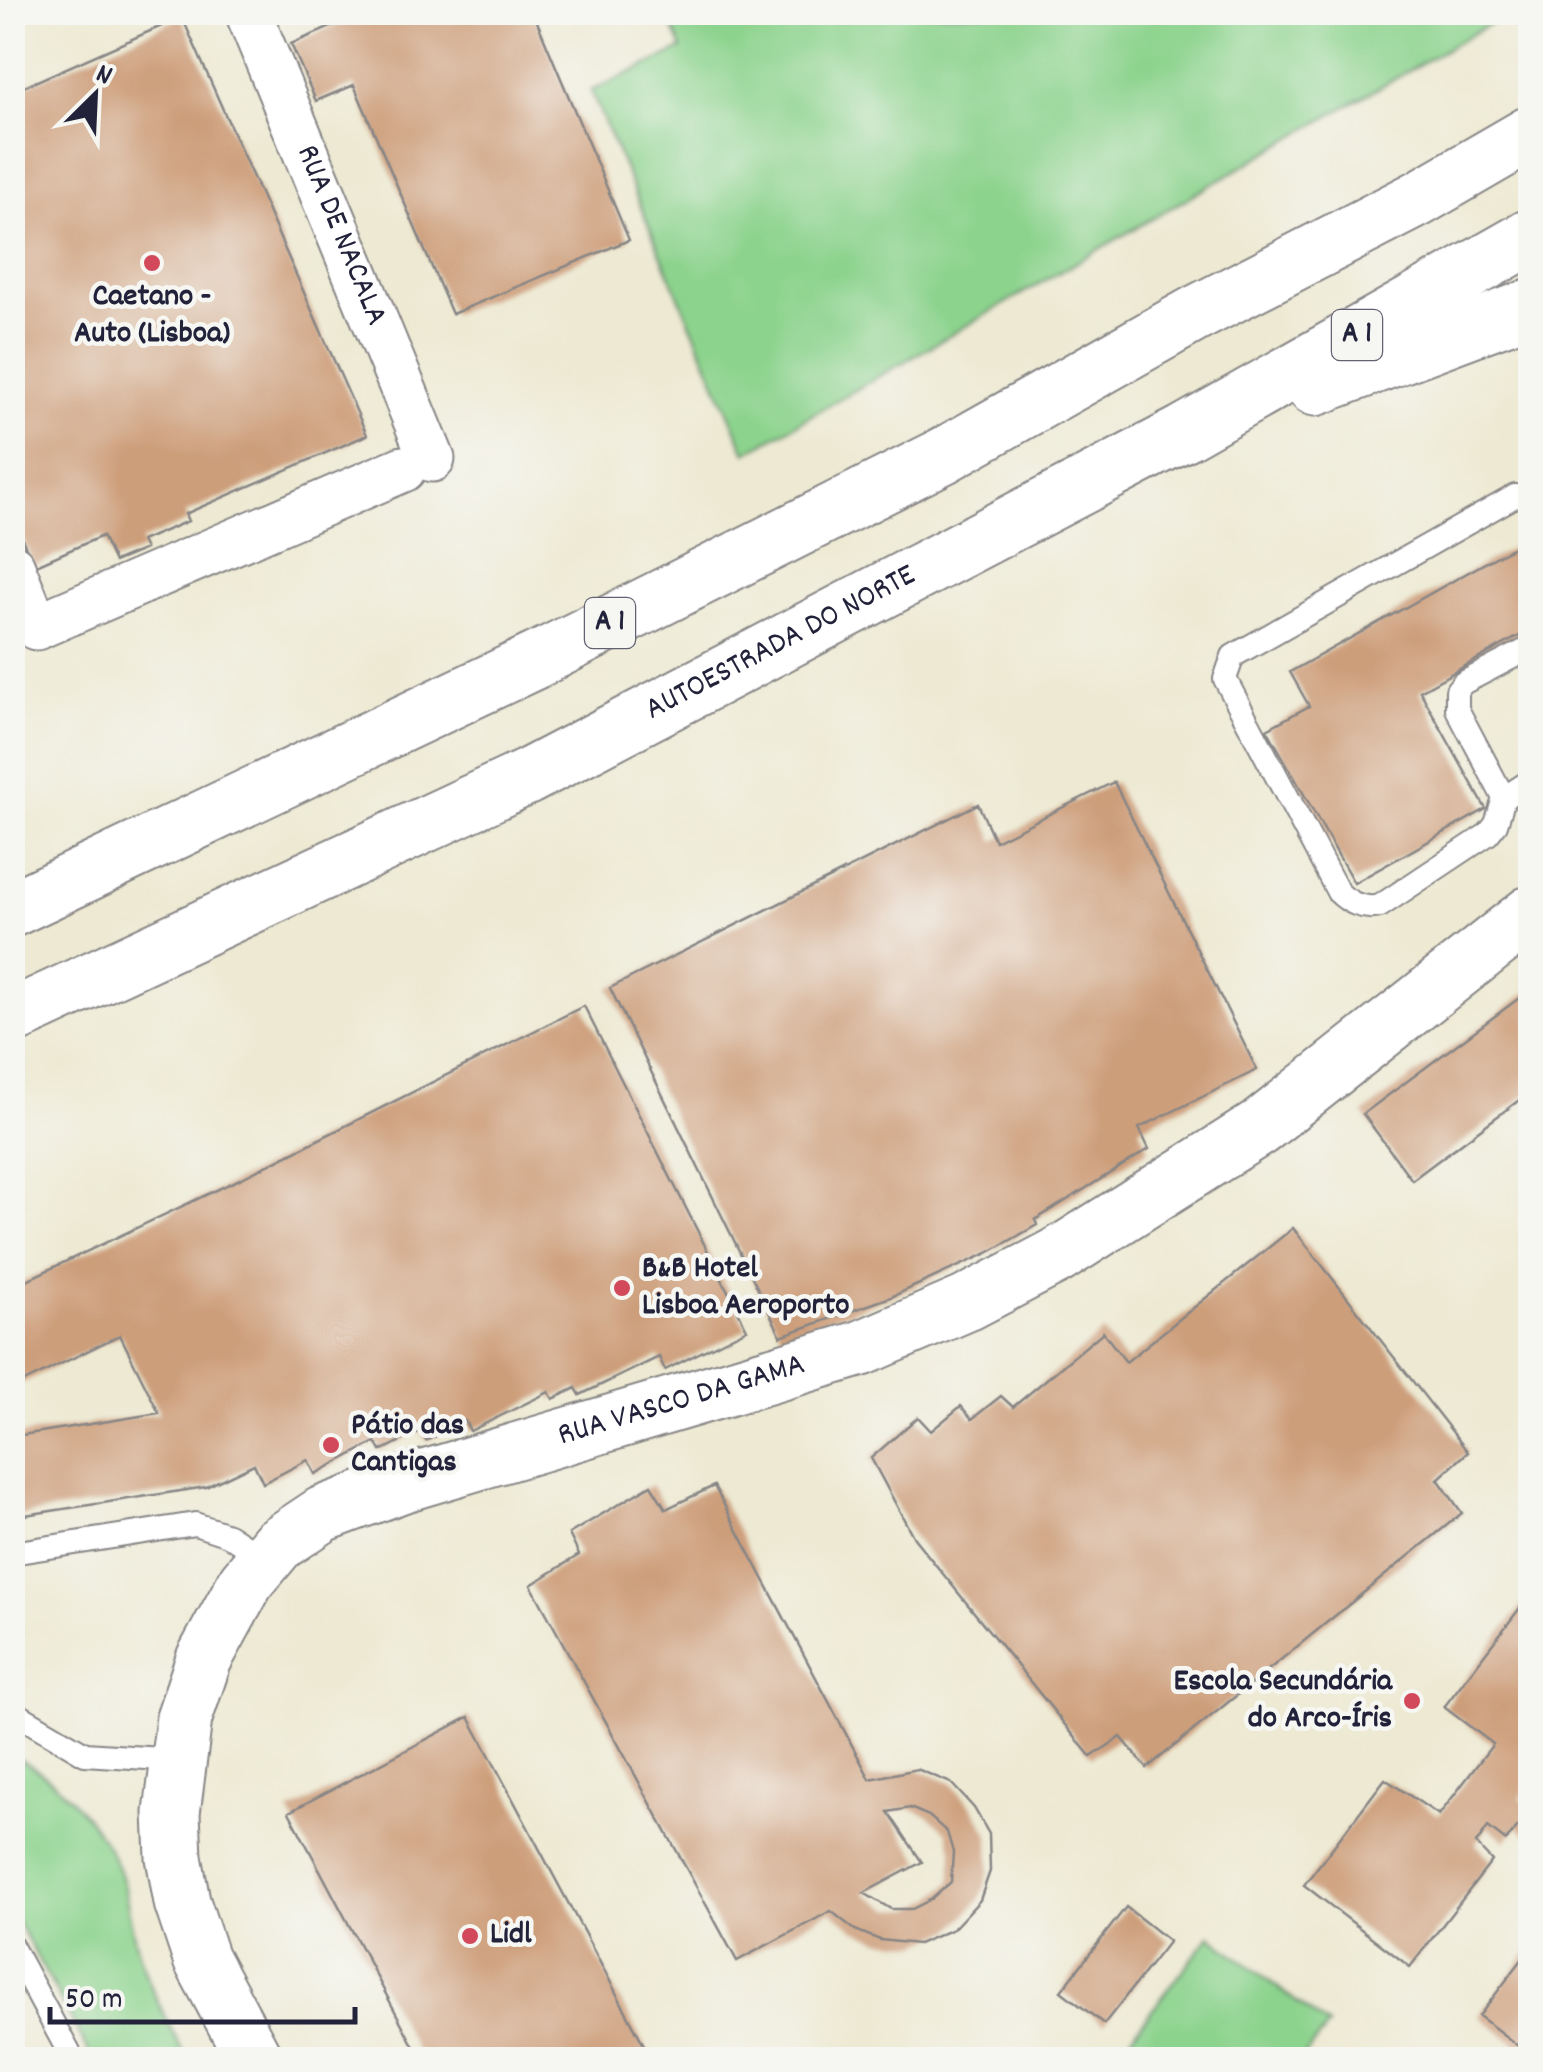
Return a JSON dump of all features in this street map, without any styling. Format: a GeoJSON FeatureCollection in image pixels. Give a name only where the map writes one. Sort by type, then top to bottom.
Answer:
{"type":"FeatureCollection","features":[{"type":"Feature","properties":{"kind":"main road","name":"A 1"},"geometry":{"type":"LineString","coordinates":[[12,909],[537,660],[942,457],[1195,314],[1418,199],[1530,134]]}},
{"type":"Feature","properties":{"kind":"main road","name":"AUTOESTRADA DO NORTE"},"geometry":{"type":"LineString","coordinates":[[12,1018],[527,777],[1184,433],[1530,237]]}},
{"type":"Feature","properties":{"kind":"main road"},"geometry":{"type":"LineString","coordinates":[[1184,433],[1374,368],[1530,306]]}},
{"type":"Feature","properties":{"kind":"main road","name":"RUA VASCO DA GAMA"},"geometry":{"type":"LineString","coordinates":[[255,2060],[201,1959],[182,1902],[173,1828],[184,1718],[204,1658],[246,1582],[278,1544],[323,1514],[401,1486],[862,1348],[967,1303],[1057,1256],[1259,1128],[1530,914]]}},
{"type":"Feature","properties":{"kind":"street","name":"RUA DE NACALA"},"geometry":{"type":"LineString","coordinates":[[12,567],[36,627],[418,464],[248,12]]}},
{"type":"Feature","properties":{"kind":"lane"},"geometry":{"type":"LineString","coordinates":[[1530,497],[1515,496],[1232,656],[1225,680],[1338,892],[1348,902],[1371,908],[1380,906],[1488,834],[1496,824],[1504,798],[1530,781]]}},
{"type":"Feature","properties":{"kind":"lane"},"geometry":{"type":"LineString","coordinates":[[1504,798],[1457,710],[1458,690],[1464,683],[1530,648]]}},
{"type":"Feature","properties":{"kind":"lane"},"geometry":{"type":"LineString","coordinates":[[12,1552],[195,1524],[228,1535],[263,1558]]}},
{"type":"Feature","properties":{"kind":"lane"},"geometry":{"type":"LineString","coordinates":[[12,1711],[85,1754],[177,1760]]}},
{"type":"Feature","properties":{"kind":"lane"},"geometry":{"type":"LineString","coordinates":[[12,1948],[73,2060]]}},
{"type":"Feature","properties":{"kind":"green space"},"geometry":{"type":"Polygon","coordinates":[[[666,13],[1508,13],[746,453],[591,91],[682,49],[666,13]]]}},
{"type":"Feature","properties":{"kind":"green space"},"geometry":{"type":"Polygon","coordinates":[[[13,1757],[63,1791],[106,1844],[122,1880],[144,1969],[187,2059],[93,2059],[13,1914],[13,1757]]]}},
{"type":"Feature","properties":{"kind":"green space"},"geometry":{"type":"Polygon","coordinates":[[[1210,1936],[1328,2026],[1302,2059],[1114,2059],[1210,1936]]]}},
{"type":"Feature","properties":{"kind":"building"},"geometry":{"type":"Polygon","coordinates":[[[366,12],[533,12],[629,240],[452,314],[354,85],[316,101],[291,44],[366,12]]]}},
{"type":"Feature","properties":{"kind":"building","name":"Caetano - Auto (Lisboa)"},"geometry":{"type":"Polygon","coordinates":[[[182,17],[367,435],[185,514],[188,521],[141,541],[145,549],[114,562],[102,536],[34,566],[12,516],[12,92],[182,17]]]}},
{"type":"Feature","properties":{"kind":"building"},"geometry":{"type":"Polygon","coordinates":[[[1519,544],[1530,564],[1530,630],[1420,691],[1486,809],[1354,883],[1267,729],[1309,706],[1290,672],[1519,544]]]}},
{"type":"Feature","properties":{"kind":"building"},"geometry":{"type":"Polygon","coordinates":[[[1114,782],[1257,1070],[1139,1128],[1149,1149],[1035,1220],[1037,1225],[988,1253],[891,1297],[781,1336],[610,988],[978,804],[995,841],[1114,782]]]}},
{"type":"Feature","properties":{"kind":"building"},"geometry":{"type":"Polygon","coordinates":[[[1530,990],[1530,1092],[1412,1180],[1363,1114],[1530,990]]]}},
{"type":"Feature","properties":{"kind":"building"},"geometry":{"type":"Polygon","coordinates":[[[584,1006],[747,1329],[665,1370],[659,1357],[580,1395],[576,1388],[553,1399],[549,1392],[470,1431],[465,1421],[426,1441],[421,1431],[381,1451],[376,1442],[315,1474],[308,1460],[263,1483],[254,1464],[206,1487],[12,1517],[12,1439],[159,1413],[120,1335],[12,1388],[12,1287],[242,1178],[584,1006]]]}},
{"type":"Feature","properties":{"kind":"building"},"geometry":{"type":"Polygon","coordinates":[[[1293,1228],[1468,1452],[1438,1479],[1462,1513],[1147,1768],[1121,1737],[1091,1757],[914,1538],[871,1458],[918,1417],[931,1431],[961,1406],[972,1419],[1001,1396],[1013,1407],[1103,1332],[1126,1362],[1293,1228]]]}},
{"type":"Feature","properties":{"kind":"building"},"geometry":{"type":"Polygon","coordinates":[[[651,1485],[666,1509],[714,1486],[870,1779],[917,1769],[951,1783],[974,1808],[989,1834],[990,1871],[980,1900],[953,1929],[918,1944],[880,1940],[855,1930],[831,1911],[737,1961],[531,1585],[579,1555],[569,1534],[651,1485]],[[910,1808],[888,1812],[922,1862],[864,1893],[891,1909],[912,1909],[932,1899],[951,1882],[953,1852],[947,1832],[929,1816],[910,1808]]]}},
{"type":"Feature","properties":{"kind":"building"},"geometry":{"type":"Polygon","coordinates":[[[1523,1604],[1530,1610],[1530,1785],[1521,1798],[1530,1805],[1530,1837],[1517,1827],[1506,1841],[1488,1827],[1476,1844],[1492,1861],[1410,1967],[1304,1885],[1385,1779],[1439,1815],[1493,1744],[1444,1707],[1523,1604]]]}},
{"type":"Feature","properties":{"kind":"building","name":"Lidl"},"geometry":{"type":"Polygon","coordinates":[[[469,1717],[652,2060],[421,2060],[289,1812],[469,1717]]]}},
{"type":"Feature","properties":{"kind":"building"},"geometry":{"type":"Polygon","coordinates":[[[1126,1907],[1169,1941],[1104,2024],[1061,1991],[1126,1907]]]}},
{"type":"Feature","properties":{"kind":"building"},"geometry":{"type":"Polygon","coordinates":[[[1530,1949],[1530,2055],[1479,2016],[1530,1949]]]}},
{"type":"Feature","properties":{"kind":"place","name":"Caetano - Auto (Lisboa)"},"geometry":{"type":"Point","coordinates":[152,263]}},
{"type":"Feature","properties":{"kind":"place","name":"B&B Hotel Lisboa Aeroporto"},"geometry":{"type":"Point","coordinates":[622,1288]}},
{"type":"Feature","properties":{"kind":"place","name":"Pátio das Cantigas"},"geometry":{"type":"Point","coordinates":[331,1445]}},
{"type":"Feature","properties":{"kind":"place","name":"Escola Secundária do Arco-Íris"},"geometry":{"type":"Point","coordinates":[1412,1701]}},
{"type":"Feature","properties":{"kind":"place","name":"Lidl"},"geometry":{"type":"Point","coordinates":[470,1936]}}]}
